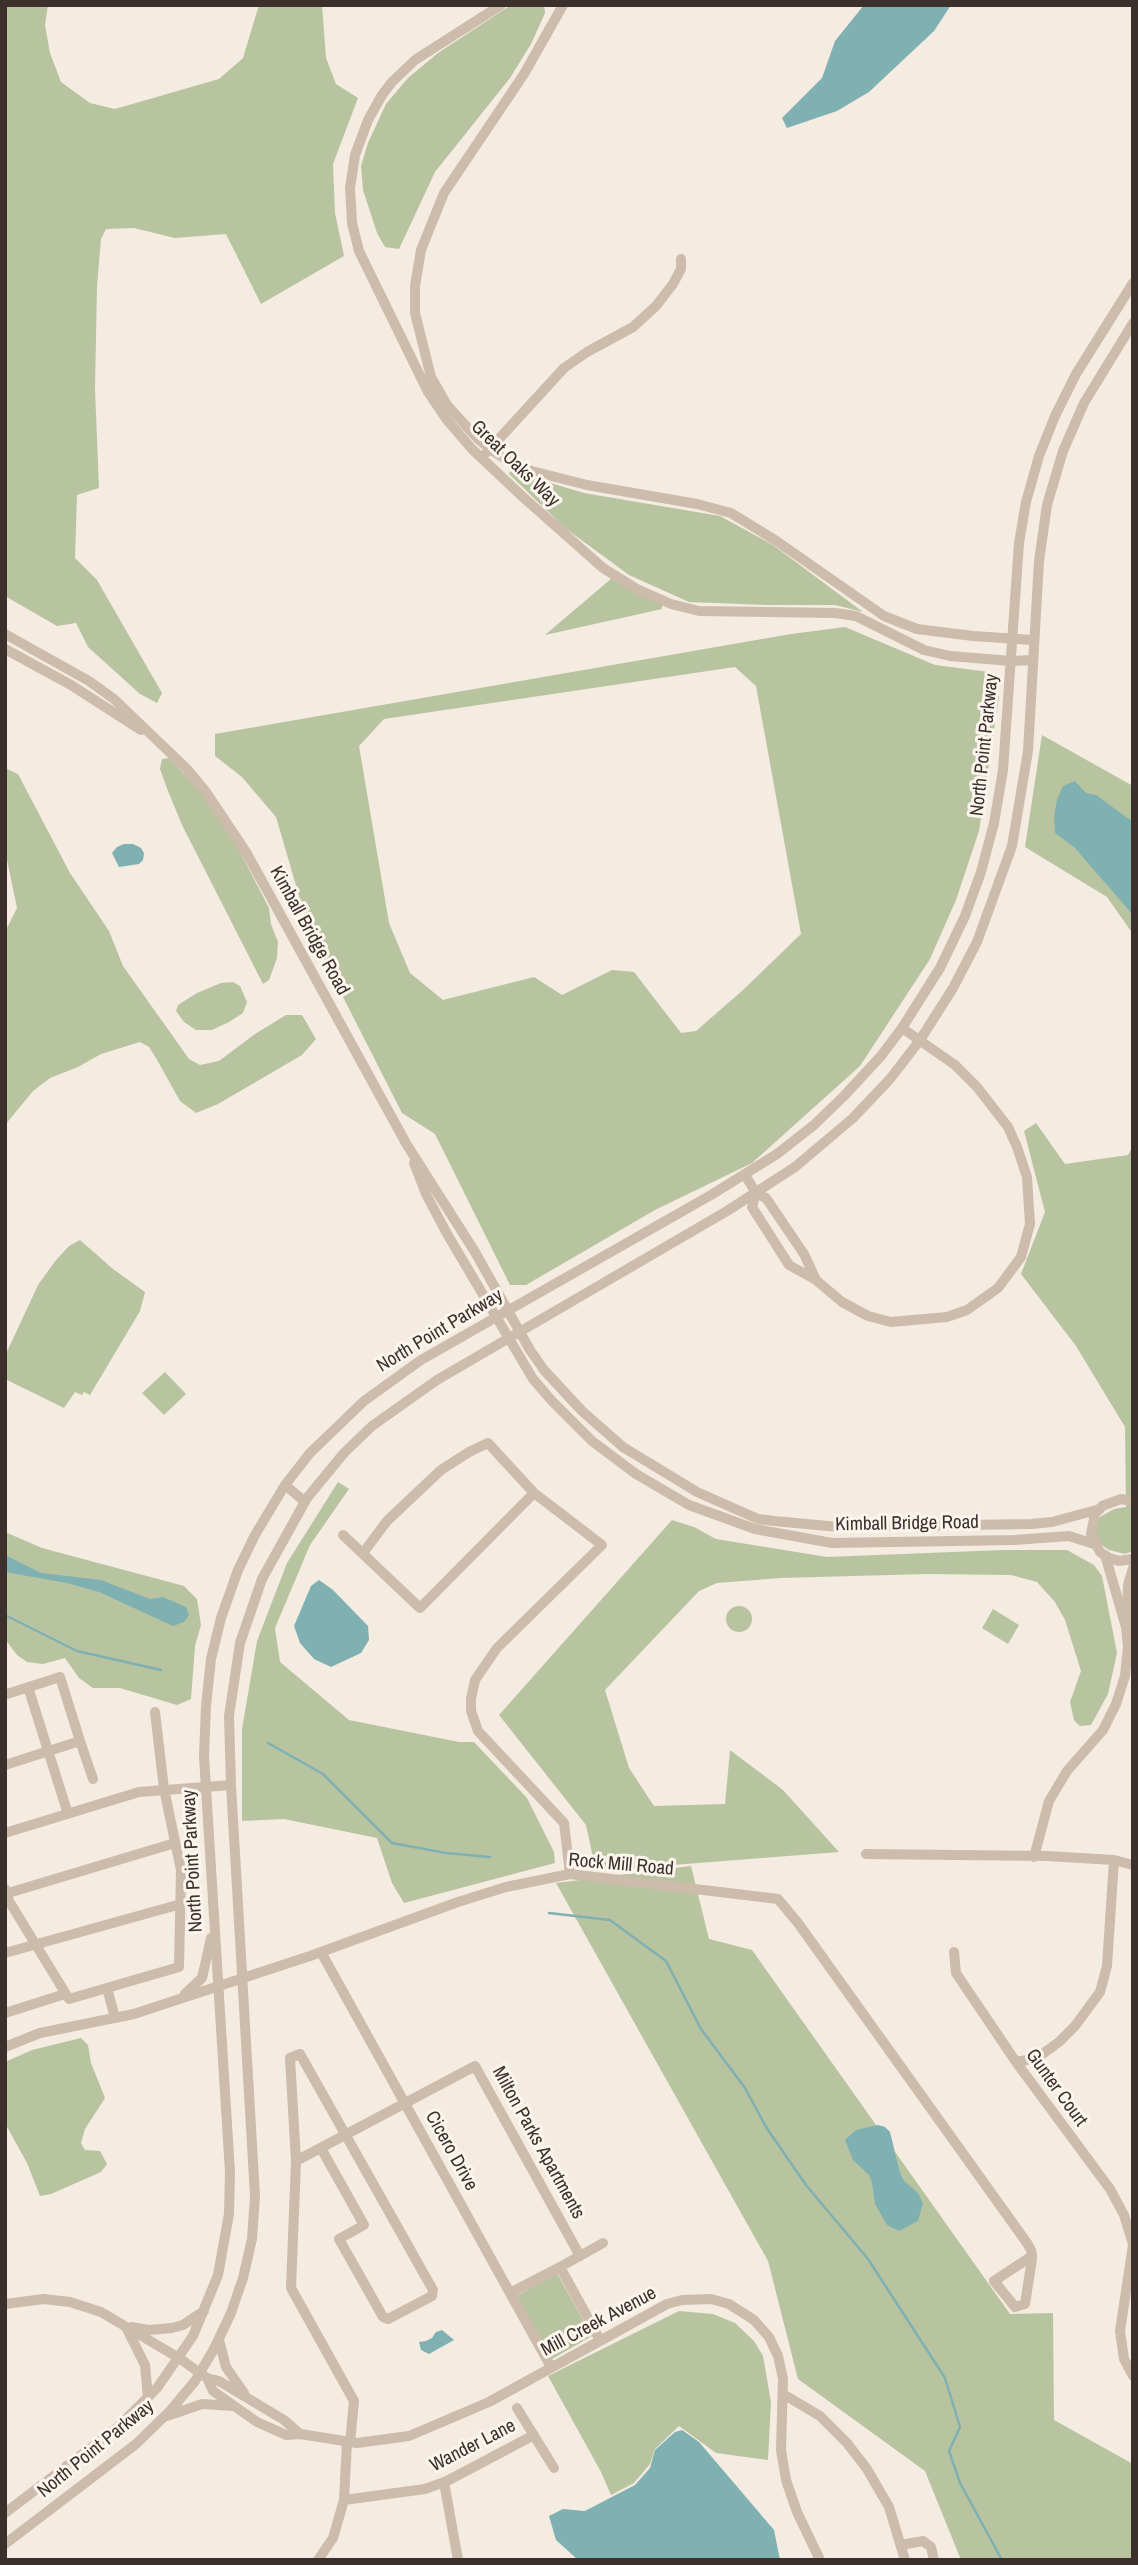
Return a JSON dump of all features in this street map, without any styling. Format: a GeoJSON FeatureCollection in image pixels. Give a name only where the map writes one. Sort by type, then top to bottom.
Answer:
{"type":"FeatureCollection","features":[{"type":"Feature","properties":{"kind":"street","name":"Great Oaks Way"},"geometry":{"type":"LineString","coordinates":[[501,5],[415,60],[392,82],[369,120],[355,155],[350,188],[352,223],[359,251],[428,392],[447,420],[548,521],[603,568],[637,589],[671,604],[699,611],[846,614],[856,616],[924,650],[950,656],[1033,660]]}},
{"type":"Feature","properties":{"kind":"street","name":"Great Oaks Way"},"geometry":{"type":"LineString","coordinates":[[563,5],[524,74],[444,192],[421,250],[415,313],[431,377],[456,417],[490,449],[507,460],[547,475],[731,513],[775,540],[884,616],[918,629],[1033,639]]}},
{"type":"Feature","properties":{"kind":"street"},"geometry":{"type":"LineString","coordinates":[[482,457],[564,368],[633,327],[656,306],[681,270],[681,259]]}},
{"type":"Feature","properties":{"kind":"street","name":"North Point Parkway"},"geometry":{"type":"LineString","coordinates":[[5,2513],[118,2427],[148,2398],[193,2336],[218,2275],[225,2246],[230,2195],[204,1756],[206,1695],[221,1618],[246,1553],[285,1485],[310,1453],[364,1401],[403,1371],[745,1175],[830,1110],[863,1076],[902,1028],[944,960],[965,916],[981,872],[994,823],[1003,770],[1022,523],[1039,456],[1076,374],[1133,283]]}},
{"type":"Feature","properties":{"kind":"street","name":"North Point Parkway"},"geometry":{"type":"LineString","coordinates":[[5,2544],[136,2444],[204,2375],[243,2278],[254,2217],[254,2171],[229,1716],[240,1643],[262,1579],[304,1501],[344,1453],[372,1426],[437,1380],[756,1193],[816,1152],[890,1079],[920,1040],[953,988],[977,942],[1012,846],[1028,751],[1041,539],[1053,484],[1063,451],[1084,403],[1133,323]]}},
{"type":"Feature","properties":{"kind":"street","name":"Kimball Bridge Road"},"geometry":{"type":"LineString","coordinates":[[5,634],[89,681],[114,699],[187,769],[206,792],[246,852],[407,1145],[432,1182],[519,1331],[544,1370],[562,1391],[624,1447],[697,1492],[758,1519],[839,1527],[1031,1524],[1052,1522],[1100,1509],[1111,1501],[1133,1501]]}},
{"type":"Feature","properties":{"kind":"street","name":"Kimball Bridge Road"},"geometry":{"type":"LineString","coordinates":[[5,649],[71,685],[163,746]]}},
{"type":"Feature","properties":{"kind":"street"},"geometry":{"type":"LineString","coordinates":[[756,1193],[752,1207],[789,1265],[816,1280],[842,1302],[868,1316],[891,1322],[947,1317],[983,1300],[998,1288],[1021,1257],[1027,1240],[1030,1215],[1027,1177],[1017,1147],[1008,1127],[977,1087],[955,1065],[902,1028]]}},
{"type":"Feature","properties":{"kind":"street","name":"Kimball Bridge Road"},"geometry":{"type":"LineString","coordinates":[[407,1145],[426,1194],[533,1379],[593,1441],[636,1474],[689,1505],[755,1529],[831,1543],[1014,1540],[1069,1536],[1094,1544]]}},
{"type":"Feature","properties":{"kind":"street"},"geometry":{"type":"LineString","coordinates":[[745,1175],[756,1193],[766,1198],[804,1254],[816,1280]]}},
{"type":"Feature","properties":{"kind":"street"},"geometry":{"type":"LineString","coordinates":[[363,1553],[387,1521],[441,1471],[488,1443],[534,1493],[602,1545],[497,1648],[475,1680],[471,1699],[471,1712],[478,1731],[564,1823],[570,1874]]}},
{"type":"Feature","properties":{"kind":"street"},"geometry":{"type":"LineString","coordinates":[[285,1485],[304,1501]]}},
{"type":"Feature","properties":{"kind":"street"},"geometry":{"type":"LineString","coordinates":[[343,1535],[420,1608],[534,1493]]}},
{"type":"Feature","properties":{"kind":"street"},"geometry":{"type":"LineString","coordinates":[[1100,1509],[1091,1524],[1094,1544],[1105,1555],[1119,1561],[1133,1559]]}},
{"type":"Feature","properties":{"kind":"street"},"geometry":{"type":"LineString","coordinates":[[1105,1555],[1126,1627]]}},
{"type":"Feature","properties":{"kind":"street"},"geometry":{"type":"LineString","coordinates":[[1034,1857],[1049,1801],[1067,1772],[1103,1730],[1116,1704],[1127,1661],[1128,1585],[1133,1568]]}},
{"type":"Feature","properties":{"kind":"street"},"geometry":{"type":"LineString","coordinates":[[6,1692],[60,1676],[93,1779]]}},
{"type":"Feature","properties":{"kind":"street"},"geometry":{"type":"LineString","coordinates":[[28,1687],[68,1814]]}},
{"type":"Feature","properties":{"kind":"street"},"geometry":{"type":"LineString","coordinates":[[156,1712],[164,1789],[181,1870],[179,1967],[69,1999],[6,1892],[175,1843]]}},
{"type":"Feature","properties":{"kind":"street"},"geometry":{"type":"LineString","coordinates":[[5,1765],[80,1741]]}},
{"type":"Feature","properties":{"kind":"street"},"geometry":{"type":"LineString","coordinates":[[5,1833],[139,1792],[231,1785]]}},
{"type":"Feature","properties":{"kind":"street"},"geometry":{"type":"LineString","coordinates":[[866,1854],[1114,1860],[1133,1865]]}},
{"type":"Feature","properties":{"kind":"street"},"geometry":{"type":"LineString","coordinates":[[1016,2062],[1037,2058],[1059,2042],[1075,2026],[1100,1992],[1107,1966],[1114,1860]]}},
{"type":"Feature","properties":{"kind":"street","name":"Rock Mill Road"},"geometry":{"type":"LineString","coordinates":[[5,2046],[40,2033],[115,2018],[180,1999],[458,1902],[570,1874],[778,1899],[1022,2235],[1032,2256]]}},
{"type":"Feature","properties":{"kind":"street"},"geometry":{"type":"LineString","coordinates":[[5,1953],[181,1903]]}},
{"type":"Feature","properties":{"kind":"street"},"geometry":{"type":"LineString","coordinates":[[180,1999],[202,1978],[214,1922]]}},
{"type":"Feature","properties":{"kind":"street","name":"Cicero Drive"},"geometry":{"type":"LineString","coordinates":[[321,1952],[551,2367]]}},
{"type":"Feature","properties":{"kind":"street","name":"Gunter Court"},"geometry":{"type":"LineString","coordinates":[[954,1952],[956,1973],[1016,2062],[1110,2189],[1124,2215],[1133,2244],[1120,2330],[1124,2359],[1133,2376]]}},
{"type":"Feature","properties":{"kind":"street"},"geometry":{"type":"LineString","coordinates":[[107,1988],[115,2018]]}},
{"type":"Feature","properties":{"kind":"street"},"geometry":{"type":"LineString","coordinates":[[5,2013],[65,1993]]}},
{"type":"Feature","properties":{"kind":"street"},"geometry":{"type":"LineString","coordinates":[[318,2560],[333,2538],[344,2500],[354,2401],[291,2288],[296,2161],[290,2059],[300,2054],[433,2290],[432,2296],[388,2319],[383,2317],[339,2239],[364,2225],[321,2150]]}},
{"type":"Feature","properties":{"kind":"street","name":"Milton Parks Apartments"},"geometry":{"type":"LineString","coordinates":[[296,2161],[475,2066],[580,2256]]}},
{"type":"Feature","properties":{"kind":"street"},"geometry":{"type":"LineString","coordinates":[[510,2293],[603,2243]]}},
{"type":"Feature","properties":{"kind":"street"},"geometry":{"type":"LineString","coordinates":[[1032,2256],[1025,2304],[1015,2307],[994,2281],[1032,2256]]}},
{"type":"Feature","properties":{"kind":"street"},"geometry":{"type":"LineString","coordinates":[[560,2267],[600,2340]]}},
{"type":"Feature","properties":{"kind":"street"},"geometry":{"type":"LineString","coordinates":[[5,2304],[44,2299],[70,2302],[101,2312],[204,2375]]}},
{"type":"Feature","properties":{"kind":"street","name":"Mill Creek Avenue"},"geometry":{"type":"LineString","coordinates":[[204,2375],[213,2391],[233,2406],[257,2422],[286,2435],[300,2434],[349,2442],[409,2436],[489,2402],[667,2304],[682,2300],[711,2299],[729,2304],[754,2320],[769,2337],[778,2356],[783,2379],[781,2450],[786,2480],[797,2512],[820,2560]]}},
{"type":"Feature","properties":{"kind":"street"},"geometry":{"type":"LineString","coordinates":[[125,2326],[149,2330],[172,2328],[183,2325],[204,2311]]}},
{"type":"Feature","properties":{"kind":"street"},"geometry":{"type":"LineString","coordinates":[[125,2326],[145,2365],[148,2398]]}},
{"type":"Feature","properties":{"kind":"street"},"geometry":{"type":"LineString","coordinates":[[219,2340],[226,2367],[250,2400]]}},
{"type":"Feature","properties":{"kind":"street","name":"Mill Creek Avenue"},"geometry":{"type":"LineString","coordinates":[[204,2375],[219,2381],[284,2420],[300,2434]]}},
{"type":"Feature","properties":{"kind":"street"},"geometry":{"type":"LineString","coordinates":[[783,2394],[820,2416],[847,2443],[876,2483],[888,2507],[905,2560]]}},
{"type":"Feature","properties":{"kind":"street"},"geometry":{"type":"LineString","coordinates":[[164,2417],[202,2404],[233,2406]]}},
{"type":"Feature","properties":{"kind":"street"},"geometry":{"type":"LineString","coordinates":[[517,2408],[554,2468]]}},
{"type":"Feature","properties":{"kind":"street","name":"Wander Lane"},"geometry":{"type":"LineString","coordinates":[[344,2500],[425,2489],[444,2482],[534,2435]]}},
{"type":"Feature","properties":{"kind":"street"},"geometry":{"type":"LineString","coordinates":[[444,2482],[458,2560]]}},
{"type":"Feature","properties":{"kind":"street"},"geometry":{"type":"LineString","coordinates":[[901,2545],[923,2541],[930,2547],[934,2560]]}},
{"type":"Feature","properties":{"kind":"green space"},"geometry":{"type":"Polygon","coordinates":[[[5,5],[48,5],[45,25],[50,53],[61,82],[90,103],[115,109],[219,79],[243,58],[259,5],[322,5],[326,58],[336,84],[358,98],[333,164],[335,213],[344,256],[261,304],[226,234],[175,238],[134,228],[106,229],[101,239],[97,286],[95,389],[99,488],[77,495],[75,558],[97,580],[162,693],[157,703],[140,694],[88,647],[76,623],[57,626],[5,596],[5,5]]]}},
{"type":"Feature","properties":{"kind":"green space"},"geometry":{"type":"Polygon","coordinates":[[[511,5],[544,5],[545,13],[531,44],[510,78],[435,172],[399,249],[385,247],[377,233],[363,190],[361,166],[368,143],[386,104],[408,78],[438,53],[511,5]]]}},
{"type":"Feature","properties":{"kind":"green space"},"geometry":{"type":"Polygon","coordinates":[[[510,471],[584,493],[720,516],[773,545],[863,612],[835,605],[689,602],[629,575],[565,528],[509,474],[510,471]]]}},
{"type":"Feature","properties":{"kind":"green space"},"geometry":{"type":"Polygon","coordinates":[[[612,578],[662,605],[662,609],[545,635],[612,578]]]}},
{"type":"Feature","properties":{"kind":"green space"},"geometry":{"type":"Polygon","coordinates":[[[845,627],[935,665],[989,672],[999,697],[979,831],[956,900],[930,959],[860,1066],[752,1163],[655,1210],[526,1285],[510,1285],[435,1134],[402,1113],[309,930],[276,817],[242,777],[215,756],[215,734],[791,634],[845,627]],[[735,667],[384,719],[359,746],[389,923],[410,973],[443,1000],[534,977],[562,995],[612,970],[634,972],[681,1033],[696,1031],[801,934],[756,686],[735,667]]]}},
{"type":"Feature","properties":{"kind":"green space"},"geometry":{"type":"Polygon","coordinates":[[[1042,735],[1133,786],[1133,934],[1107,897],[1025,847],[1042,735]]]}},
{"type":"Feature","properties":{"kind":"green space"},"geometry":{"type":"Polygon","coordinates":[[[169,758],[198,788],[232,836],[269,908],[271,924],[278,942],[277,958],[269,980],[263,984],[182,825],[160,769],[162,759],[169,758]]]}},
{"type":"Feature","properties":{"kind":"green space"},"geometry":{"type":"Polygon","coordinates":[[[5,768],[18,774],[70,873],[109,931],[123,966],[189,1059],[200,1065],[219,1061],[286,1015],[302,1015],[316,1039],[302,1055],[218,1104],[196,1113],[180,1101],[149,1047],[140,1042],[101,1054],[50,1078],[33,1091],[5,1125],[5,932],[17,908],[5,850],[5,768]]]}},
{"type":"Feature","properties":{"kind":"green space"},"geometry":{"type":"Polygon","coordinates":[[[233,982],[240,986],[247,1002],[243,1013],[229,1022],[212,1030],[196,1030],[184,1022],[176,1011],[178,1005],[197,993],[221,983],[233,982]]]}},
{"type":"Feature","properties":{"kind":"green space"},"geometry":{"type":"Polygon","coordinates":[[[1036,1123],[1065,1164],[1128,1155],[1133,1146],[1133,1551],[1125,1554],[1109,1550],[1095,1534],[1096,1523],[1100,1517],[1114,1509],[1126,1507],[1125,1427],[1076,1346],[1021,1274],[1045,1212],[1024,1131],[1036,1123]]]}},
{"type":"Feature","properties":{"kind":"green space"},"geometry":{"type":"Polygon","coordinates":[[[80,1240],[145,1292],[140,1311],[90,1395],[75,1392],[64,1408],[5,1379],[5,1356],[38,1285],[69,1246],[80,1240]]]}},
{"type":"Feature","properties":{"kind":"green space"},"geometry":{"type":"Polygon","coordinates":[[[165,1372],[186,1394],[164,1415],[142,1393],[165,1372]]]}},
{"type":"Feature","properties":{"kind":"green space"},"geometry":{"type":"Polygon","coordinates":[[[338,1482],[349,1489],[310,1545],[275,1628],[280,1662],[349,1720],[459,1742],[474,1742],[527,1798],[554,1852],[555,1863],[404,1903],[392,1883],[377,1838],[284,1819],[242,1821],[242,1729],[257,1641],[287,1563],[338,1482]]]}},
{"type":"Feature","properties":{"kind":"green space"},"geometry":{"type":"Polygon","coordinates":[[[672,1520],[694,1527],[716,1539],[827,1557],[1067,1550],[1094,1565],[1102,1576],[1117,1653],[1108,1694],[1091,1725],[1080,1726],[1074,1720],[1070,1702],[1081,1671],[1065,1620],[1055,1602],[1037,1582],[1011,1575],[927,1574],[781,1578],[717,1583],[699,1591],[605,1690],[629,1768],[654,1806],[725,1804],[730,1750],[783,1790],[839,1852],[596,1871],[586,1825],[499,1715],[672,1520]]]}},
{"type":"Feature","properties":{"kind":"green space"},"geometry":{"type":"Polygon","coordinates":[[[5,1532],[42,1548],[184,1586],[197,1599],[201,1625],[195,1646],[191,1699],[177,1705],[120,1688],[93,1688],[79,1678],[65,1658],[43,1664],[27,1662],[17,1655],[5,1639],[5,1532]]]}},
{"type":"Feature","properties":{"kind":"green space"},"geometry":{"type":"Polygon","coordinates":[[[739,1606],[748,1610],[752,1619],[748,1628],[739,1632],[730,1628],[726,1619],[730,1610],[739,1606]]]}},
{"type":"Feature","properties":{"kind":"green space"},"geometry":{"type":"Polygon","coordinates":[[[993,1609],[1019,1625],[1008,1644],[982,1628],[993,1609]]]}},
{"type":"Feature","properties":{"kind":"green space"},"geometry":{"type":"Polygon","coordinates":[[[691,1866],[709,1939],[752,1950],[1010,2314],[1053,2313],[1054,2420],[1133,2464],[1133,2560],[961,2560],[925,2471],[798,2379],[768,2261],[556,1883],[691,1866]]]}},
{"type":"Feature","properties":{"kind":"green space"},"geometry":{"type":"Polygon","coordinates":[[[81,2038],[88,2045],[91,2063],[105,2098],[85,2129],[81,2143],[85,2150],[100,2151],[107,2164],[101,2172],[51,2194],[40,2196],[27,2163],[5,2123],[5,2062],[32,2050],[81,2038]]]}},
{"type":"Feature","properties":{"kind":"green space"},"geometry":{"type":"Polygon","coordinates":[[[557,2273],[592,2336],[552,2359],[516,2296],[557,2273]]]}},
{"type":"Feature","properties":{"kind":"green space"},"geometry":{"type":"Polygon","coordinates":[[[679,2311],[713,2314],[735,2323],[754,2341],[763,2356],[771,2402],[768,2460],[716,2453],[679,2426],[655,2449],[650,2464],[634,2483],[611,2495],[548,2376],[679,2311]]]}},
{"type":"Feature","properties":{"kind":"water"},"geometry":{"type":"Polygon","coordinates":[[[864,5],[951,5],[934,31],[869,92],[837,111],[787,128],[782,118],[822,78],[835,41],[864,5]]]}},
{"type":"Feature","properties":{"kind":"water"},"geometry":{"type":"Polygon","coordinates":[[[1075,781],[1086,793],[1096,795],[1133,822],[1133,915],[1074,847],[1055,833],[1057,800],[1063,786],[1075,781]]]}},
{"type":"Feature","properties":{"kind":"water"},"geometry":{"type":"Polygon","coordinates":[[[124,844],[141,848],[144,853],[139,864],[119,867],[112,853],[124,844]]]}},
{"type":"Feature","properties":{"kind":"water"},"geometry":{"type":"Polygon","coordinates":[[[5,1555],[41,1573],[101,1580],[150,1599],[163,1597],[186,1607],[189,1615],[184,1622],[173,1626],[99,1592],[67,1583],[5,1572],[5,1555]]]}},
{"type":"Feature","properties":{"kind":"water"},"geometry":{"type":"Polygon","coordinates":[[[319,1580],[333,1590],[368,1626],[369,1640],[361,1653],[331,1667],[314,1659],[300,1643],[294,1626],[311,1586],[319,1580]]]}},
{"type":"Feature","properties":{"kind":"water"},"geometry":{"type":"Polygon","coordinates":[[[878,2125],[890,2132],[900,2173],[904,2181],[918,2193],[923,2203],[918,2221],[899,2231],[887,2225],[875,2204],[869,2175],[853,2160],[845,2140],[856,2130],[878,2125]]]}},
{"type":"Feature","properties":{"kind":"water"},"geometry":{"type":"Polygon","coordinates":[[[442,2330],[454,2340],[429,2354],[421,2350],[419,2342],[432,2338],[436,2332],[442,2330]]]}},
{"type":"Feature","properties":{"kind":"water"},"geometry":{"type":"Polygon","coordinates":[[[682,2430],[699,2442],[774,2530],[780,2560],[578,2560],[556,2540],[549,2516],[563,2509],[585,2511],[635,2485],[650,2468],[655,2450],[675,2432],[682,2430]]]}},
{"type":"Feature","properties":{"kind":"waterway"},"geometry":{"type":"LineString","coordinates":[[5,1615],[77,1651],[161,1670]]}},
{"type":"Feature","properties":{"kind":"waterway"},"geometry":{"type":"LineString","coordinates":[[268,1743],[323,1774],[392,1843],[446,1853],[490,1857]]}},
{"type":"Feature","properties":{"kind":"waterway"},"geometry":{"type":"LineString","coordinates":[[549,1913],[610,1920],[666,1961],[701,2029],[745,2088],[766,2127],[806,2185],[868,2259],[945,2378],[960,2427],[949,2451],[960,2483],[1002,2560]]}}]}
